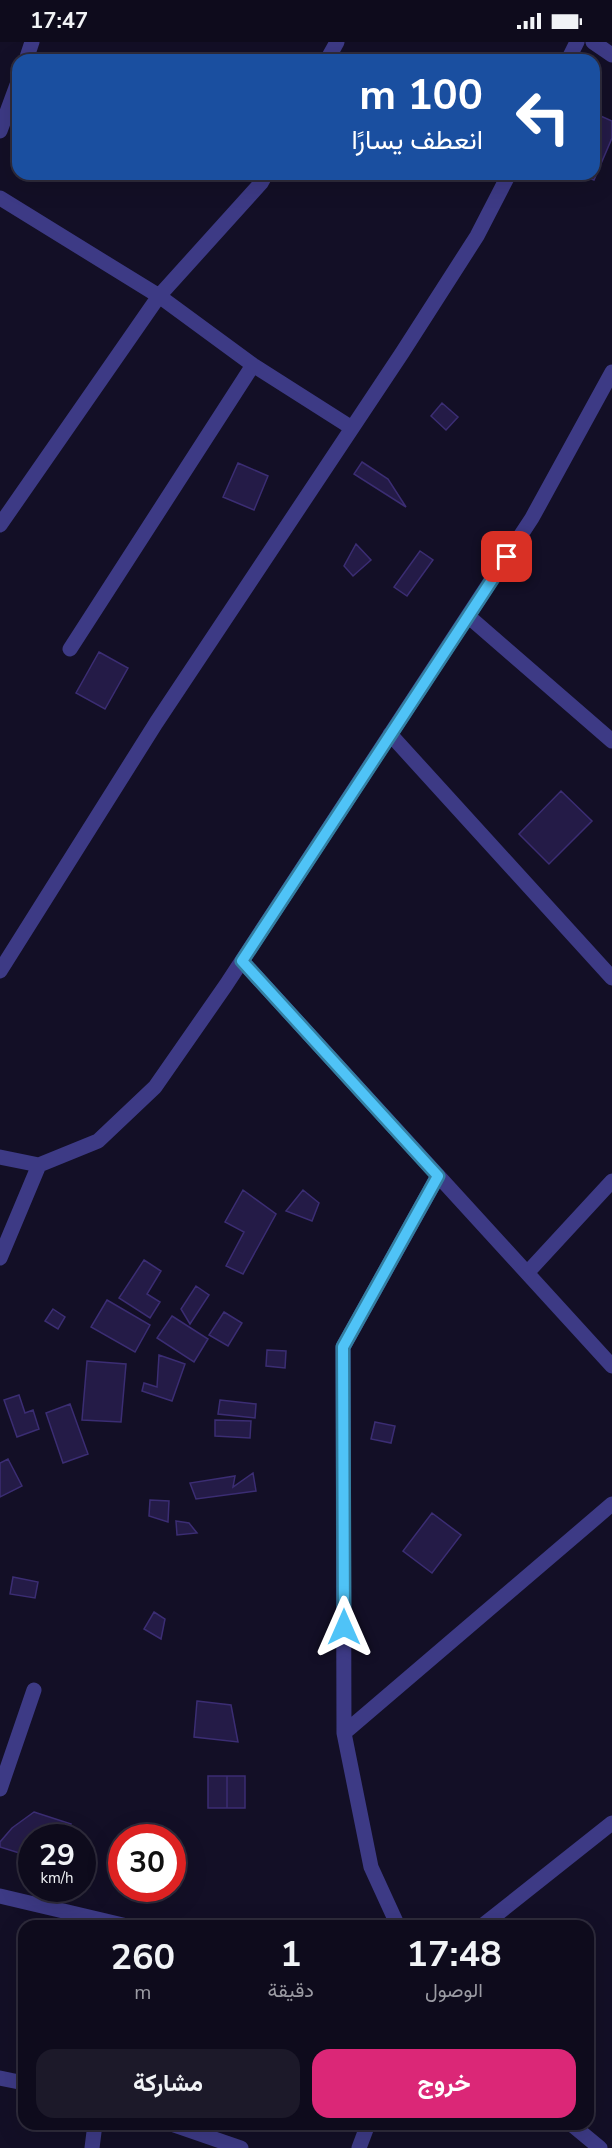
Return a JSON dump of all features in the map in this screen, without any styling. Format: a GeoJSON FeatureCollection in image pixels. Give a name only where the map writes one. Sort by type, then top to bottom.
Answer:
{"type":"FeatureCollection","features":[{"type":"Feature","properties":{"kind":"street"},"geometry":{"type":"LineString","coordinates":[[593,42],[612,55]]}},
{"type":"Feature","properties":{"kind":"street"},"geometry":{"type":"LineString","coordinates":[[0,131],[12,98]]}},
{"type":"Feature","properties":{"kind":"street"},"geometry":{"type":"LineString","coordinates":[[0,525],[159,296],[263,180]]}},
{"type":"Feature","properties":{"kind":"street"},"geometry":{"type":"LineString","coordinates":[[2,962],[156,723],[477,236],[506,180]]}},
{"type":"Feature","properties":{"kind":"street"},"geometry":{"type":"LineString","coordinates":[[0,198],[159,296],[253,364],[352,428]]}},
{"type":"Feature","properties":{"kind":"street"},"geometry":{"type":"LineString","coordinates":[[70,649],[253,364]]}},
{"type":"Feature","properties":{"kind":"street"},"geometry":{"type":"LineString","coordinates":[[0,1157],[39,1165],[98,1141],[155,1087],[242,961],[532,518],[612,372]]}},
{"type":"Feature","properties":{"kind":"street"},"geometry":{"type":"LineString","coordinates":[[468,616],[612,741]]}},
{"type":"Feature","properties":{"kind":"street"},"geometry":{"type":"LineString","coordinates":[[390,734],[612,978]]}},
{"type":"Feature","properties":{"kind":"street"},"geometry":{"type":"LineString","coordinates":[[242,961],[612,1366]]}},
{"type":"Feature","properties":{"kind":"street"},"geometry":{"type":"LineString","coordinates":[[0,1258],[39,1165]]}},
{"type":"Feature","properties":{"kind":"street"},"geometry":{"type":"LineString","coordinates":[[395,1920],[371,1867],[344,1733],[343,1347],[438,1176]]}},
{"type":"Feature","properties":{"kind":"street"},"geometry":{"type":"LineString","coordinates":[[527,1273],[612,1181]]}},
{"type":"Feature","properties":{"kind":"street"},"geometry":{"type":"LineString","coordinates":[[344,1733],[612,1504]]}},
{"type":"Feature","properties":{"kind":"street"},"geometry":{"type":"LineString","coordinates":[[0,1789],[34,1690]]}},
{"type":"Feature","properties":{"kind":"street"},"geometry":{"type":"LineString","coordinates":[[490,1920],[612,1823]]}},
{"type":"Feature","properties":{"kind":"street"},"geometry":{"type":"LineString","coordinates":[[0,1896],[102,1920]]}},
{"type":"Feature","properties":{"kind":"street"},"geometry":{"type":"LineString","coordinates":[[0,2078],[18,2082]]}},
{"type":"Feature","properties":{"kind":"street"},"geometry":{"type":"LineString","coordinates":[[92,2148],[94,2130]]}},
{"type":"Feature","properties":{"kind":"street"},"geometry":{"type":"LineString","coordinates":[[188,2130],[241,2148]]}},
{"type":"Feature","properties":{"kind":"street"},"geometry":{"type":"LineString","coordinates":[[359,2148],[366,2130]]}},
{"type":"Feature","properties":{"kind":"street"},"geometry":{"type":"LineString","coordinates":[[578,2130],[600,2148]]}},
{"type":"Feature","properties":{"kind":"building"},"geometry":{"type":"Polygon","coordinates":[[[600,116],[612,121],[612,138],[600,166],[600,116]]]}},
{"type":"Feature","properties":{"kind":"building"},"geometry":{"type":"Polygon","coordinates":[[[442,403],[458,417],[446,430],[431,416],[442,403]]]}},
{"type":"Feature","properties":{"kind":"building"},"geometry":{"type":"Polygon","coordinates":[[[362,462],[388,479],[406,507],[354,474],[362,462]]]}},
{"type":"Feature","properties":{"kind":"building"},"geometry":{"type":"Polygon","coordinates":[[[238,463],[268,476],[254,510],[223,497],[238,463]]]}},
{"type":"Feature","properties":{"kind":"building"},"geometry":{"type":"Polygon","coordinates":[[[356,544],[371,560],[353,576],[344,566],[356,544]]]}},
{"type":"Feature","properties":{"kind":"building"},"geometry":{"type":"Polygon","coordinates":[[[420,551],[433,560],[407,596],[394,587],[420,551]]]}},
{"type":"Feature","properties":{"kind":"building"},"geometry":{"type":"Polygon","coordinates":[[[99,652],[128,668],[105,709],[76,693],[99,652]]]}},
{"type":"Feature","properties":{"kind":"building"},"geometry":{"type":"Polygon","coordinates":[[[561,791],[592,821],[549,864],[519,834],[561,791]]]}},
{"type":"Feature","properties":{"kind":"building"},"geometry":{"type":"Polygon","coordinates":[[[243,1190],[276,1214],[243,1274],[226,1266],[244,1232],[225,1222],[243,1190]]]}},
{"type":"Feature","properties":{"kind":"building"},"geometry":{"type":"Polygon","coordinates":[[[303,1190],[319,1203],[312,1221],[286,1211],[303,1190]]]}},
{"type":"Feature","properties":{"kind":"building"},"geometry":{"type":"Polygon","coordinates":[[[144,1260],[161,1271],[147,1294],[160,1302],[150,1318],[119,1298],[144,1260]]]}},
{"type":"Feature","properties":{"kind":"building"},"geometry":{"type":"Polygon","coordinates":[[[196,1286],[209,1295],[190,1324],[181,1309],[196,1286]]]}},
{"type":"Feature","properties":{"kind":"building"},"geometry":{"type":"Polygon","coordinates":[[[107,1300],[150,1325],[135,1352],[91,1327],[107,1300]]]}},
{"type":"Feature","properties":{"kind":"building"},"geometry":{"type":"Polygon","coordinates":[[[53,1309],[65,1317],[58,1329],[45,1321],[53,1309]]]}},
{"type":"Feature","properties":{"kind":"building"},"geometry":{"type":"Polygon","coordinates":[[[224,1312],[242,1323],[228,1346],[209,1335],[224,1312]]]}},
{"type":"Feature","properties":{"kind":"building"},"geometry":{"type":"Polygon","coordinates":[[[172,1316],[208,1339],[194,1362],[157,1338],[172,1316]]]}},
{"type":"Feature","properties":{"kind":"building"},"geometry":{"type":"Polygon","coordinates":[[[267,1350],[286,1351],[285,1368],[266,1366],[267,1350]]]}},
{"type":"Feature","properties":{"kind":"building"},"geometry":{"type":"Polygon","coordinates":[[[159,1355],[185,1364],[172,1401],[142,1391],[144,1383],[157,1387],[159,1355]]]}},
{"type":"Feature","properties":{"kind":"building"},"geometry":{"type":"Polygon","coordinates":[[[87,1361],[126,1364],[121,1422],[82,1420],[87,1361]]]}},
{"type":"Feature","properties":{"kind":"building"},"geometry":{"type":"Polygon","coordinates":[[[19,1395],[25,1413],[33,1410],[39,1429],[17,1437],[4,1400],[19,1395]]]}},
{"type":"Feature","properties":{"kind":"building"},"geometry":{"type":"Polygon","coordinates":[[[220,1400],[256,1404],[255,1418],[218,1414],[220,1400]]]}},
{"type":"Feature","properties":{"kind":"building"},"geometry":{"type":"Polygon","coordinates":[[[70,1404],[88,1454],[63,1463],[46,1413],[70,1404]]]}},
{"type":"Feature","properties":{"kind":"building"},"geometry":{"type":"Polygon","coordinates":[[[215,1420],[251,1421],[250,1438],[215,1436],[215,1420]]]}},
{"type":"Feature","properties":{"kind":"building"},"geometry":{"type":"Polygon","coordinates":[[[375,1422],[395,1426],[391,1443],[371,1439],[375,1422]]]}},
{"type":"Feature","properties":{"kind":"building"},"geometry":{"type":"Polygon","coordinates":[[[8,1459],[22,1486],[0,1497],[0,1463],[8,1459]]]}},
{"type":"Feature","properties":{"kind":"building"},"geometry":{"type":"Polygon","coordinates":[[[253,1473],[256,1491],[196,1499],[190,1483],[235,1476],[233,1487],[253,1473]]]}},
{"type":"Feature","properties":{"kind":"building"},"geometry":{"type":"Polygon","coordinates":[[[150,1500],[169,1501],[168,1522],[149,1516],[150,1500]]]}},
{"type":"Feature","properties":{"kind":"building"},"geometry":{"type":"Polygon","coordinates":[[[432,1513],[461,1535],[432,1573],[403,1551],[432,1513]]]}},
{"type":"Feature","properties":{"kind":"building"},"geometry":{"type":"Polygon","coordinates":[[[176,1521],[189,1523],[197,1533],[177,1535],[176,1521]]]}},
{"type":"Feature","properties":{"kind":"building"},"geometry":{"type":"Polygon","coordinates":[[[13,1577],[38,1582],[35,1598],[10,1594],[13,1577]]]}},
{"type":"Feature","properties":{"kind":"building"},"geometry":{"type":"Polygon","coordinates":[[[154,1612],[165,1619],[161,1639],[144,1629],[154,1612]]]}},
{"type":"Feature","properties":{"kind":"building"},"geometry":{"type":"Polygon","coordinates":[[[197,1701],[231,1705],[238,1742],[194,1737],[197,1701]]]}},
{"type":"Feature","properties":{"kind":"building"},"geometry":{"type":"Polygon","coordinates":[[[208,1776],[227,1776],[227,1808],[208,1808],[208,1776]]]}},
{"type":"Feature","properties":{"kind":"building"},"geometry":{"type":"Polygon","coordinates":[[[227,1776],[245,1776],[245,1808],[227,1808],[227,1776]]]}},
{"type":"Feature","properties":{"kind":"building"},"geometry":{"type":"Polygon","coordinates":[[[34,1812],[71,1824],[18,1824],[18,1853],[0,1847],[0,1842],[12,1828],[34,1812]]]}},
{"type":"Feature","properties":{"kind":"route"},"geometry":{"type":"LineString","coordinates":[[344,1627],[343,1347],[438,1176],[242,961],[507,557]]}}]}
